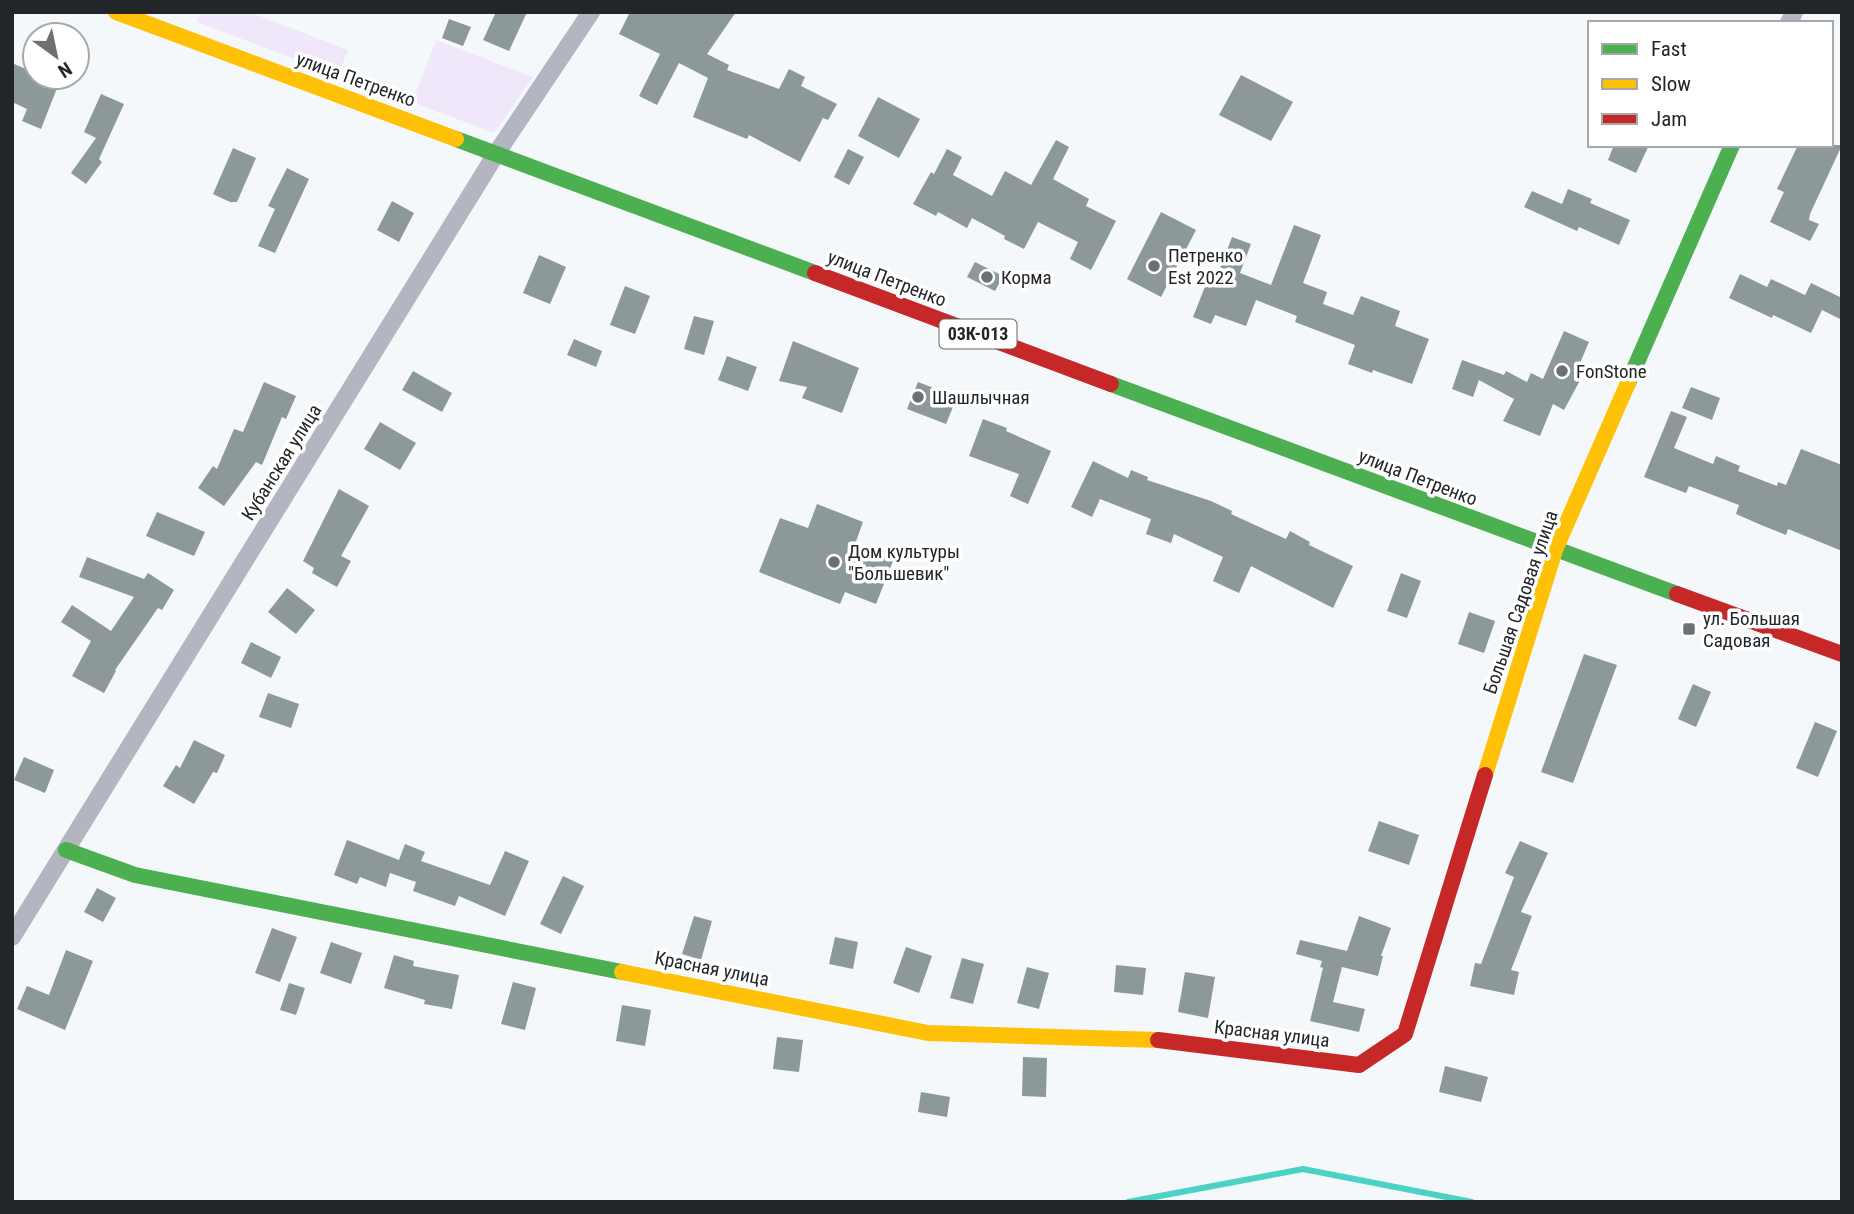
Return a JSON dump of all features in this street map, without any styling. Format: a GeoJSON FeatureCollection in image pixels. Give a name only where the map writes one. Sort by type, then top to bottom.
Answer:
{"type":"FeatureCollection","features":[{"type":"Feature","properties":{"kind":"street","name":"улица Петренко"},"geometry":{"type":"LineString","coordinates":[[116,12],[1555,550],[1842,654]]}},
{"type":"Feature","properties":{"kind":"street","name":"Кубанская улица"},"geometry":{"type":"LineString","coordinates":[[12,937],[496,154],[591,12]]}},
{"type":"Feature","properties":{"kind":"street","name":"Большая Садовая улица"},"geometry":{"type":"LineString","coordinates":[[1359,1065],[1405,1034],[1555,550],[1731,147]]}},
{"type":"Feature","properties":{"kind":"street","name":"Красная улица"},"geometry":{"type":"LineString","coordinates":[[66,850],[135,875],[928,1032],[1142,1038],[1359,1065]]}},
{"type":"Feature","properties":{"kind":"shaded area"},"geometry":{"type":"Polygon","coordinates":[[[200,12],[249,12],[348,50],[338,75],[197,22],[200,12]]]}},
{"type":"Feature","properties":{"kind":"shaded area"},"geometry":{"type":"Polygon","coordinates":[[[436,40],[533,77],[494,133],[412,102],[436,40]]]}},
{"type":"Feature","properties":{"kind":"building"},"geometry":{"type":"Polygon","coordinates":[[[496,12],[527,12],[509,51],[483,40],[496,12]]]}},
{"type":"Feature","properties":{"kind":"building"},"geometry":{"type":"Polygon","coordinates":[[[630,12],[736,12],[707,54],[729,65],[727,70],[779,89],[789,69],[805,77],[801,86],[837,104],[828,120],[823,118],[800,162],[749,135],[747,139],[693,117],[708,78],[679,63],[657,105],[639,96],[660,54],[619,34],[630,12]]]}},
{"type":"Feature","properties":{"kind":"building"},"geometry":{"type":"Polygon","coordinates":[[[449,19],[471,27],[463,46],[442,38],[449,19]]]}},
{"type":"Feature","properties":{"kind":"building"},"geometry":{"type":"Polygon","coordinates":[[[12,63],[21,67],[21,91],[56,91],[41,129],[22,121],[27,109],[12,102],[12,63]]]}},
{"type":"Feature","properties":{"kind":"building"},"geometry":{"type":"Polygon","coordinates":[[[1241,75],[1293,102],[1271,141],[1219,115],[1241,75]]]}},
{"type":"Feature","properties":{"kind":"building"},"geometry":{"type":"Polygon","coordinates":[[[101,94],[124,104],[99,159],[102,162],[86,184],[71,173],[96,138],[84,132],[101,94]]]}},
{"type":"Feature","properties":{"kind":"building"},"geometry":{"type":"Polygon","coordinates":[[[878,97],[920,119],[899,158],[858,136],[878,97]]]}},
{"type":"Feature","properties":{"kind":"building"},"geometry":{"type":"Polygon","coordinates":[[[1056,140],[1069,147],[1053,179],[1089,199],[1086,206],[1116,221],[1091,270],[1070,259],[1078,242],[1038,222],[1024,249],[972,218],[967,228],[938,212],[936,216],[913,204],[947,149],[962,157],[953,175],[992,196],[1005,171],[1031,185],[1056,140]]]}},
{"type":"Feature","properties":{"kind":"building"},"geometry":{"type":"Polygon","coordinates":[[[1842,145],[1810,214],[1809,220],[1819,224],[1810,241],[1770,222],[1784,192],[1777,189],[1797,147],[1842,145]]]}},
{"type":"Feature","properties":{"kind":"building"},"geometry":{"type":"Polygon","coordinates":[[[1613,147],[1648,147],[1636,173],[1608,160],[1613,147]]]}},
{"type":"Feature","properties":{"kind":"building"},"geometry":{"type":"Polygon","coordinates":[[[233,148],[256,158],[237,202],[230,202],[213,194],[233,148]]]}},
{"type":"Feature","properties":{"kind":"building"},"geometry":{"type":"Polygon","coordinates":[[[848,149],[864,157],[849,185],[834,177],[848,149]]]}},
{"type":"Feature","properties":{"kind":"building"},"geometry":{"type":"Polygon","coordinates":[[[287,168],[309,179],[275,253],[258,246],[275,209],[268,206],[287,168]]]}},
{"type":"Feature","properties":{"kind":"building"},"geometry":{"type":"Polygon","coordinates":[[[1568,189],[1592,199],[1590,203],[1630,220],[1619,245],[1579,227],[1577,231],[1524,207],[1532,191],[1562,204],[1568,189]]]}},
{"type":"Feature","properties":{"kind":"building"},"geometry":{"type":"Polygon","coordinates":[[[392,201],[414,213],[399,242],[377,230],[392,201]]]}},
{"type":"Feature","properties":{"kind":"building"},"geometry":{"type":"Polygon","coordinates":[[[1161,212],[1196,230],[1161,297],[1127,279],[1161,212]]]}},
{"type":"Feature","properties":{"kind":"building"},"geometry":{"type":"Polygon","coordinates":[[[1294,225],[1321,235],[1303,283],[1327,292],[1323,304],[1353,315],[1361,296],[1400,311],[1395,326],[1429,339],[1412,384],[1348,364],[1355,345],[1295,322],[1297,316],[1256,300],[1246,326],[1215,315],[1211,324],[1193,317],[1206,284],[1213,287],[1232,237],[1251,244],[1240,273],[1271,285],[1294,225]]]}},
{"type":"Feature","properties":{"kind":"building"},"geometry":{"type":"Polygon","coordinates":[[[539,255],[566,267],[550,304],[523,293],[539,255]]]}},
{"type":"Feature","properties":{"kind":"building"},"geometry":{"type":"Polygon","coordinates":[[[975,262],[1003,276],[995,291],[967,277],[975,262]]]}},
{"type":"Feature","properties":{"kind":"building"},"geometry":{"type":"Polygon","coordinates":[[[1740,274],[1767,287],[1771,279],[1805,295],[1811,283],[1842,298],[1842,320],[1822,310],[1811,333],[1773,315],[1772,318],[1729,298],[1740,274]]]}},
{"type":"Feature","properties":{"kind":"building"},"geometry":{"type":"Polygon","coordinates":[[[625,286],[650,296],[635,334],[610,325],[625,286]]]}},
{"type":"Feature","properties":{"kind":"building"},"geometry":{"type":"Polygon","coordinates":[[[694,316],[714,321],[704,355],[684,349],[694,316]]]}},
{"type":"Feature","properties":{"kind":"building"},"geometry":{"type":"Polygon","coordinates":[[[1564,331],[1589,342],[1577,370],[1584,373],[1564,410],[1553,404],[1540,436],[1503,421],[1514,399],[1479,380],[1473,397],[1452,389],[1462,360],[1504,375],[1506,371],[1527,382],[1531,373],[1543,379],[1564,331]]]}},
{"type":"Feature","properties":{"kind":"building"},"geometry":{"type":"Polygon","coordinates":[[[574,339],[602,351],[596,367],[567,355],[574,339]]]}},
{"type":"Feature","properties":{"kind":"building"},"geometry":{"type":"Polygon","coordinates":[[[793,341],[859,368],[842,413],[802,398],[807,387],[779,381],[793,341]]]}},
{"type":"Feature","properties":{"kind":"building"},"geometry":{"type":"Polygon","coordinates":[[[727,356],[757,367],[748,391],[718,380],[727,356]]]}},
{"type":"Feature","properties":{"kind":"building"},"geometry":{"type":"Polygon","coordinates":[[[413,371],[452,393],[442,412],[402,390],[413,371]]]}},
{"type":"Feature","properties":{"kind":"building"},"geometry":{"type":"Polygon","coordinates":[[[264,382],[296,396],[286,419],[282,417],[262,465],[256,462],[224,506],[198,488],[213,466],[217,469],[234,429],[243,432],[264,382]]]}},
{"type":"Feature","properties":{"kind":"building"},"geometry":{"type":"Polygon","coordinates":[[[918,382],[957,397],[946,424],[907,409],[918,382]]]}},
{"type":"Feature","properties":{"kind":"building"},"geometry":{"type":"Polygon","coordinates":[[[1691,387],[1720,398],[1712,420],[1682,408],[1691,387]]]}},
{"type":"Feature","properties":{"kind":"building"},"geometry":{"type":"Polygon","coordinates":[[[1671,411],[1687,417],[1674,448],[1713,464],[1716,456],[1740,466],[1738,471],[1777,486],[1778,482],[1786,485],[1801,449],[1842,465],[1842,551],[1788,529],[1786,535],[1761,525],[1736,514],[1739,505],[1689,486],[1686,493],[1644,477],[1671,411]]]}},
{"type":"Feature","properties":{"kind":"building"},"geometry":{"type":"Polygon","coordinates":[[[983,419],[1051,451],[1028,504],[1010,496],[1019,474],[969,456],[983,419]]]}},
{"type":"Feature","properties":{"kind":"building"},"geometry":{"type":"Polygon","coordinates":[[[380,422],[416,443],[400,470],[364,449],[380,422]]]}},
{"type":"Feature","properties":{"kind":"building"},"geometry":{"type":"Polygon","coordinates":[[[1093,461],[1128,478],[1131,470],[1148,477],[1147,480],[1211,501],[1232,511],[1231,514],[1286,539],[1290,531],[1310,542],[1309,545],[1353,566],[1333,608],[1251,566],[1239,593],[1213,581],[1223,557],[1174,534],[1171,543],[1146,534],[1151,519],[1100,499],[1092,517],[1071,507],[1093,461]]]}},
{"type":"Feature","properties":{"kind":"building"},"geometry":{"type":"Polygon","coordinates":[[[339,489],[369,506],[341,556],[351,561],[337,587],[312,573],[314,568],[303,561],[339,489]]]}},
{"type":"Feature","properties":{"kind":"building"},"geometry":{"type":"Polygon","coordinates":[[[817,504],[863,522],[854,547],[893,561],[876,604],[845,592],[840,604],[759,572],[780,518],[808,528],[817,504]]]}},
{"type":"Feature","properties":{"kind":"building"},"geometry":{"type":"Polygon","coordinates":[[[157,512],[205,532],[194,556],[146,536],[157,512]]]}},
{"type":"Feature","properties":{"kind":"building"},"geometry":{"type":"Polygon","coordinates":[[[87,557],[144,579],[148,573],[174,590],[162,610],[158,608],[115,670],[104,693],[72,676],[91,641],[61,622],[72,605],[111,631],[134,597],[79,577],[87,557]]]}},
{"type":"Feature","properties":{"kind":"building"},"geometry":{"type":"Polygon","coordinates":[[[1401,573],[1421,581],[1407,618],[1387,611],[1401,573]]]}},
{"type":"Feature","properties":{"kind":"building"},"geometry":{"type":"Polygon","coordinates":[[[287,588],[315,610],[296,634],[268,612],[287,588]]]}},
{"type":"Feature","properties":{"kind":"building"},"geometry":{"type":"Polygon","coordinates":[[[1469,612],[1495,621],[1484,653],[1458,644],[1469,612]]]}},
{"type":"Feature","properties":{"kind":"building"},"geometry":{"type":"Polygon","coordinates":[[[251,642],[281,657],[271,678],[241,663],[251,642]]]}},
{"type":"Feature","properties":{"kind":"building"},"geometry":{"type":"Polygon","coordinates":[[[1584,654],[1617,665],[1573,783],[1541,772],[1584,654]]]}},
{"type":"Feature","properties":{"kind":"building"},"geometry":{"type":"Polygon","coordinates":[[[1693,684],[1711,692],[1696,727],[1678,719],[1693,684]]]}},
{"type":"Feature","properties":{"kind":"building"},"geometry":{"type":"Polygon","coordinates":[[[268,693],[299,704],[291,728],[259,717],[268,693]]]}},
{"type":"Feature","properties":{"kind":"building"},"geometry":{"type":"Polygon","coordinates":[[[1815,722],[1837,731],[1818,777],[1796,768],[1815,722]]]}},
{"type":"Feature","properties":{"kind":"building"},"geometry":{"type":"Polygon","coordinates":[[[194,740],[225,755],[217,773],[213,772],[194,804],[163,786],[176,765],[180,768],[194,740]]]}},
{"type":"Feature","properties":{"kind":"building"},"geometry":{"type":"Polygon","coordinates":[[[24,757],[54,770],[45,793],[14,780],[24,757]]]}},
{"type":"Feature","properties":{"kind":"building"},"geometry":{"type":"Polygon","coordinates":[[[1379,821],[1419,835],[1409,865],[1368,851],[1379,821]]]}},
{"type":"Feature","properties":{"kind":"building"},"geometry":{"type":"Polygon","coordinates":[[[347,840],[399,860],[405,844],[425,852],[421,861],[490,885],[505,851],[529,861],[505,916],[459,896],[455,906],[413,891],[416,882],[390,873],[386,887],[360,877],[357,884],[334,875],[347,840]]]}},
{"type":"Feature","properties":{"kind":"building"},"geometry":{"type":"Polygon","coordinates":[[[1520,841],[1548,853],[1521,912],[1532,916],[1511,970],[1519,972],[1514,995],[1470,986],[1475,963],[1481,964],[1514,877],[1505,873],[1520,841]]]}},
{"type":"Feature","properties":{"kind":"building"},"geometry":{"type":"Polygon","coordinates":[[[563,876],[584,886],[561,934],[540,924],[563,876]]]}},
{"type":"Feature","properties":{"kind":"building"},"geometry":{"type":"Polygon","coordinates":[[[97,888],[116,898],[103,922],[84,912],[97,888]]]}},
{"type":"Feature","properties":{"kind":"building"},"geometry":{"type":"Polygon","coordinates":[[[694,916],[712,921],[701,960],[682,954],[694,916]]]}},
{"type":"Feature","properties":{"kind":"building"},"geometry":{"type":"Polygon","coordinates":[[[1359,916],[1391,928],[1381,956],[1378,976],[1342,967],[1333,1002],[1365,1009],[1359,1032],[1310,1021],[1323,968],[1320,967],[1322,961],[1296,954],[1300,940],[1347,951],[1359,916]]]}},
{"type":"Feature","properties":{"kind":"building"},"geometry":{"type":"Polygon","coordinates":[[[272,928],[297,937],[280,982],[255,973],[272,928]]]}},
{"type":"Feature","properties":{"kind":"building"},"geometry":{"type":"Polygon","coordinates":[[[835,937],[858,942],[853,969],[829,964],[835,937]]]}},
{"type":"Feature","properties":{"kind":"building"},"geometry":{"type":"Polygon","coordinates":[[[331,942],[362,953],[351,984],[320,973],[331,942]]]}},
{"type":"Feature","properties":{"kind":"building"},"geometry":{"type":"Polygon","coordinates":[[[906,947],[932,956],[919,993],[893,983],[906,947]]]}},
{"type":"Feature","properties":{"kind":"building"},"geometry":{"type":"Polygon","coordinates":[[[66,950],[93,961],[65,1030],[17,1009],[27,986],[49,995],[66,950]]]}},
{"type":"Feature","properties":{"kind":"building"},"geometry":{"type":"Polygon","coordinates":[[[394,955],[414,961],[413,966],[459,975],[452,1009],[424,1004],[425,1000],[384,988],[394,955]]]}},
{"type":"Feature","properties":{"kind":"building"},"geometry":{"type":"Polygon","coordinates":[[[962,958],[984,964],[973,1004],[950,998],[962,958]]]}},
{"type":"Feature","properties":{"kind":"building"},"geometry":{"type":"Polygon","coordinates":[[[1116,965],[1146,968],[1143,995],[1114,992],[1116,965]]]}},
{"type":"Feature","properties":{"kind":"building"},"geometry":{"type":"Polygon","coordinates":[[[1027,967],[1049,973],[1039,1009],[1017,1003],[1027,967]]]}},
{"type":"Feature","properties":{"kind":"building"},"geometry":{"type":"Polygon","coordinates":[[[1185,972],[1215,977],[1208,1018],[1178,1012],[1185,972]]]}},
{"type":"Feature","properties":{"kind":"building"},"geometry":{"type":"Polygon","coordinates":[[[513,982],[536,988],[525,1030],[501,1024],[513,982]]]}},
{"type":"Feature","properties":{"kind":"building"},"geometry":{"type":"Polygon","coordinates":[[[289,983],[305,988],[296,1015],[280,1010],[289,983]]]}},
{"type":"Feature","properties":{"kind":"building"},"geometry":{"type":"Polygon","coordinates":[[[622,1005],[651,1010],[645,1046],[616,1041],[622,1005]]]}},
{"type":"Feature","properties":{"kind":"building"},"geometry":{"type":"Polygon","coordinates":[[[777,1037],[803,1040],[799,1072],[773,1069],[777,1037]]]}},
{"type":"Feature","properties":{"kind":"building"},"geometry":{"type":"Polygon","coordinates":[[[1023,1057],[1047,1058],[1046,1097],[1022,1096],[1023,1057]]]}},
{"type":"Feature","properties":{"kind":"building"},"geometry":{"type":"Polygon","coordinates":[[[1445,1066],[1488,1077],[1481,1102],[1439,1092],[1445,1066]]]}},
{"type":"Feature","properties":{"kind":"building"},"geometry":{"type":"Polygon","coordinates":[[[921,1092],[950,1097],[947,1117],[918,1112],[921,1092]]]}},
{"type":"Feature","properties":{"kind":"waterway"},"geometry":{"type":"LineString","coordinates":[[1128,1202],[1303,1169],[1472,1202]]}},
{"type":"Feature","properties":{"kind":"traffic: fast"},"geometry":{"type":"LineString","coordinates":[[456,139],[815,273]]}},
{"type":"Feature","properties":{"kind":"traffic: fast"},"geometry":{"type":"LineString","coordinates":[[1628,383],[1731,147]]}},
{"type":"Feature","properties":{"kind":"traffic: fast"},"geometry":{"type":"LineString","coordinates":[[1111,384],[1677,594]]}},
{"type":"Feature","properties":{"kind":"traffic: fast"},"geometry":{"type":"LineString","coordinates":[[66,850],[135,875],[622,972]]}},
{"type":"Feature","properties":{"kind":"traffic: slow"},"geometry":{"type":"LineString","coordinates":[[116,12],[456,139]]}},
{"type":"Feature","properties":{"kind":"traffic: slow"},"geometry":{"type":"LineString","coordinates":[[1485,775],[1555,550],[1628,383]]}},
{"type":"Feature","properties":{"kind":"traffic: slow"},"geometry":{"type":"LineString","coordinates":[[622,972],[928,1033],[1158,1040]]}},
{"type":"Feature","properties":{"kind":"traffic: jam"},"geometry":{"type":"LineString","coordinates":[[815,273],[1111,384]]}},
{"type":"Feature","properties":{"kind":"traffic: jam"},"geometry":{"type":"LineString","coordinates":[[1677,594],[1842,654]]}},
{"type":"Feature","properties":{"kind":"traffic: jam"},"geometry":{"type":"LineString","coordinates":[[1158,1040],[1359,1065],[1405,1034],[1485,775]]}},
{"type":"Feature","properties":{"kind":"place","name":"Петренко Est 2022"},"geometry":{"type":"Point","coordinates":[1154,266]}},
{"type":"Feature","properties":{"kind":"place","name":"Корма"},"geometry":{"type":"Point","coordinates":[987,277]}},
{"type":"Feature","properties":{"kind":"place","name":"FonStone"},"geometry":{"type":"Point","coordinates":[1562,371]}},
{"type":"Feature","properties":{"kind":"place","name":"Шашлычная"},"geometry":{"type":"Point","coordinates":[918,397]}},
{"type":"Feature","properties":{"kind":"place","name":"Дом культуры \"Большевик\""},"geometry":{"type":"Point","coordinates":[834,562]}},
{"type":"Feature","properties":{"kind":"place","name":"ул. Большая Садовая"},"geometry":{"type":"Point","coordinates":[1689,629]}}]}
